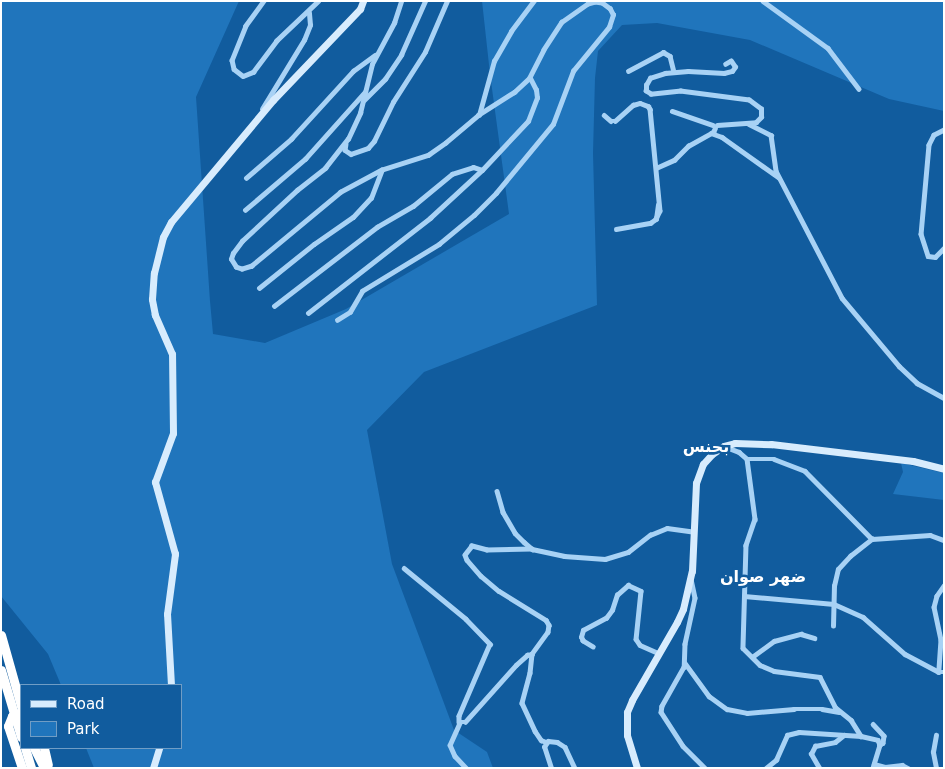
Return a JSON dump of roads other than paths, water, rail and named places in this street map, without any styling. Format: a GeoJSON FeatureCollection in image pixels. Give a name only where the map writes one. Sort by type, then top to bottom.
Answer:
{"type":"FeatureCollection","features":[{"type":"Feature","properties":{"kind":"highway"},"geometry":{"type":"LineString","coordinates":[[1,635],[20,702]]}},
{"type":"Feature","properties":{"kind":"highway"},"geometry":{"type":"LineString","coordinates":[[1,670],[20,734]]}},
{"type":"Feature","properties":{"kind":"highway"},"geometry":{"type":"LineString","coordinates":[[20,712],[12,716],[8,726],[22,768]]}},
{"type":"Feature","properties":{"kind":"highway"},"geometry":{"type":"LineString","coordinates":[[25,749],[31,768]]}},
{"type":"Feature","properties":{"kind":"highway"},"geometry":{"type":"LineString","coordinates":[[34,749],[40,768]]}},
{"type":"Feature","properties":{"kind":"highway"},"geometry":{"type":"LineString","coordinates":[[34,749],[44,768]]}},
{"type":"Feature","properties":{"kind":"highway"},"geometry":{"type":"LineString","coordinates":[[44,749],[49,768]]}},
{"type":"Feature","properties":{"kind":"main road"},"geometry":{"type":"LineString","coordinates":[[171,684],[167,614],[175,554],[156,493],[155,482],[171,444],[174,428],[170,377],[172,354],[154,311],[152,285],[162,241],[168,226],[262,113],[360,9],[365,1]]}},
{"type":"Feature","properties":{"kind":"main road"},"geometry":{"type":"LineString","coordinates":[[637,768],[627,735],[626,718],[632,700],[679,617],[691,579],[698,476],[707,459],[724,446],[745,442],[913,461],[944,469]]}},
{"type":"Feature","properties":{"kind":"main road"},"geometry":{"type":"LineString","coordinates":[[153,768],[159,749]]}},
{"type":"Feature","properties":{"kind":"street"},"geometry":{"type":"LineString","coordinates":[[264,1],[246,26],[232,60],[234,70],[243,76],[253,72],[276,41],[309,12],[318,1]]}},
{"type":"Feature","properties":{"kind":"street"},"geometry":{"type":"LineString","coordinates":[[337,320],[350,312],[362,291],[446,239],[496,193],[553,124],[573,71],[609,27],[613,15],[610,9],[602,3],[588,4],[562,22],[544,50],[530,78],[515,92],[478,115],[429,155],[382,170],[341,192],[252,266],[242,269],[236,268],[231,259],[233,252],[242,241],[297,190],[325,168],[346,140],[360,113],[376,54],[394,24],[401,1]]}},
{"type":"Feature","properties":{"kind":"street"},"geometry":{"type":"LineString","coordinates":[[364,100],[385,79],[401,56],[424,1]]}},
{"type":"Feature","properties":{"kind":"street"},"geometry":{"type":"LineString","coordinates":[[346,140],[345,150],[352,154],[368,148],[374,141],[393,102],[425,52],[446,1]]}},
{"type":"Feature","properties":{"kind":"street"},"geometry":{"type":"LineString","coordinates":[[478,115],[494,61],[511,31],[534,1]]}},
{"type":"Feature","properties":{"kind":"street"},"geometry":{"type":"LineString","coordinates":[[763,1],[828,48],[859,89]]}},
{"type":"Feature","properties":{"kind":"street"},"geometry":{"type":"LineString","coordinates":[[262,113],[265,104],[307,34],[310,20],[309,12]]}},
{"type":"Feature","properties":{"kind":"street"},"geometry":{"type":"LineString","coordinates":[[628,71],[656,54],[663,52],[670,56],[674,72]]}},
{"type":"Feature","properties":{"kind":"street"},"geometry":{"type":"LineString","coordinates":[[246,178],[291,139],[353,71],[376,54]]}},
{"type":"Feature","properties":{"kind":"street"},"geometry":{"type":"LineString","coordinates":[[672,111],[715,126],[749,124],[758,121],[762,113],[757,104],[750,100],[681,91],[653,95],[647,92],[646,85],[648,79],[674,72],[724,73],[732,71],[735,67],[731,61],[726,64]]}},
{"type":"Feature","properties":{"kind":"street"},"geometry":{"type":"LineString","coordinates":[[308,313],[430,218],[482,170],[528,121],[536,98],[536,90],[530,78]]}},
{"type":"Feature","properties":{"kind":"street"},"geometry":{"type":"LineString","coordinates":[[245,210],[305,159],[365,92]]}},
{"type":"Feature","properties":{"kind":"street"},"geometry":{"type":"LineString","coordinates":[[604,115],[613,121],[637,103],[648,106],[652,113],[658,205],[656,219],[650,223],[616,229]]}},
{"type":"Feature","properties":{"kind":"street"},"geometry":{"type":"LineString","coordinates":[[749,124],[771,135],[774,145],[774,166],[779,178],[842,298],[899,366],[917,383],[944,398]]}},
{"type":"Feature","properties":{"kind":"street"},"geometry":{"type":"LineString","coordinates":[[656,168],[674,160],[688,146],[711,133],[715,126]]}},
{"type":"Feature","properties":{"kind":"street"},"geometry":{"type":"LineString","coordinates":[[944,130],[934,136],[929,145],[926,159],[926,187],[921,234],[928,256],[934,257],[944,248]]}},
{"type":"Feature","properties":{"kind":"street"},"geometry":{"type":"LineString","coordinates":[[711,133],[722,137],[779,178]]}},
{"type":"Feature","properties":{"kind":"street"},"geometry":{"type":"LineString","coordinates":[[274,306],[377,227],[413,206],[452,174],[473,167],[482,170]]}},
{"type":"Feature","properties":{"kind":"street"},"geometry":{"type":"LineString","coordinates":[[259,288],[314,244],[353,217],[371,198],[382,170]]}},
{"type":"Feature","properties":{"kind":"street"},"geometry":{"type":"LineString","coordinates":[[724,446],[740,452],[747,458],[774,459],[804,471],[872,539]]}},
{"type":"Feature","properties":{"kind":"street"},"geometry":{"type":"LineString","coordinates":[[747,458],[755,523],[746,545],[742,646],[760,665],[774,671],[820,677],[827,695],[840,712],[851,720],[861,736]]}},
{"type":"Feature","properties":{"kind":"street"},"geometry":{"type":"LineString","coordinates":[[497,491],[503,512],[515,533],[532,548]]}},
{"type":"Feature","properties":{"kind":"street"},"geometry":{"type":"LineString","coordinates":[[466,768],[455,756],[450,745],[460,723],[474,713],[523,658],[532,654],[548,632],[549,625],[546,620],[499,590],[481,576],[467,560],[465,554],[472,546],[487,550],[532,548],[564,556],[605,559],[628,552],[650,535],[667,528],[694,532]]}},
{"type":"Feature","properties":{"kind":"street"},"geometry":{"type":"LineString","coordinates":[[833,626],[834,586],[838,569],[872,539],[924,535],[944,540]]}},
{"type":"Feature","properties":{"kind":"street"},"geometry":{"type":"LineString","coordinates":[[404,568],[466,619],[490,644],[459,716],[460,723]]}},
{"type":"Feature","properties":{"kind":"street"},"geometry":{"type":"LineString","coordinates":[[691,579],[696,598],[685,644],[685,663],[679,678],[662,706],[661,712],[684,746],[705,768]]}},
{"type":"Feature","properties":{"kind":"street"},"geometry":{"type":"LineString","coordinates":[[594,647],[583,641],[581,637],[583,630],[606,618],[612,610],[617,594],[628,585],[641,591],[636,639],[640,645],[658,653]]}},
{"type":"Feature","properties":{"kind":"street"},"geometry":{"type":"LineString","coordinates":[[744,596],[834,604],[862,616],[905,654],[941,672],[941,640],[934,607],[937,596],[944,586]]}},
{"type":"Feature","properties":{"kind":"street"},"geometry":{"type":"LineString","coordinates":[[752,657],[774,641],[802,634],[814,638]]}},
{"type":"Feature","properties":{"kind":"street"},"geometry":{"type":"LineString","coordinates":[[532,654],[530,673],[522,703],[535,732],[541,740],[557,742],[565,747],[575,768]]}},
{"type":"Feature","properties":{"kind":"street"},"geometry":{"type":"LineString","coordinates":[[685,663],[709,696],[727,709],[747,713],[814,709],[840,712]]}},
{"type":"Feature","properties":{"kind":"street"},"geometry":{"type":"LineString","coordinates":[[873,724],[884,736],[873,766],[902,765],[908,768]]}},
{"type":"Feature","properties":{"kind":"street"},"geometry":{"type":"LineString","coordinates":[[766,768],[776,760],[785,738],[790,734],[861,736],[878,740],[880,745]]}},
{"type":"Feature","properties":{"kind":"street"},"geometry":{"type":"LineString","coordinates":[[819,768],[811,754],[815,746],[835,742],[844,735]]}},
{"type":"Feature","properties":{"kind":"street"},"geometry":{"type":"LineString","coordinates":[[936,735],[933,752],[936,768]]}},
{"type":"Feature","properties":{"kind":"street"},"geometry":{"type":"LineString","coordinates":[[546,742],[544,747],[551,768]]}},
{"type":"Feature","properties":{"kind":"district","name":"بحنس"},"geometry":{"type":"Point","coordinates":[706,447]}},
{"type":"Feature","properties":{"kind":"district","name":"ضهر صوان"},"geometry":{"type":"Point","coordinates":[763,577]}}]}
